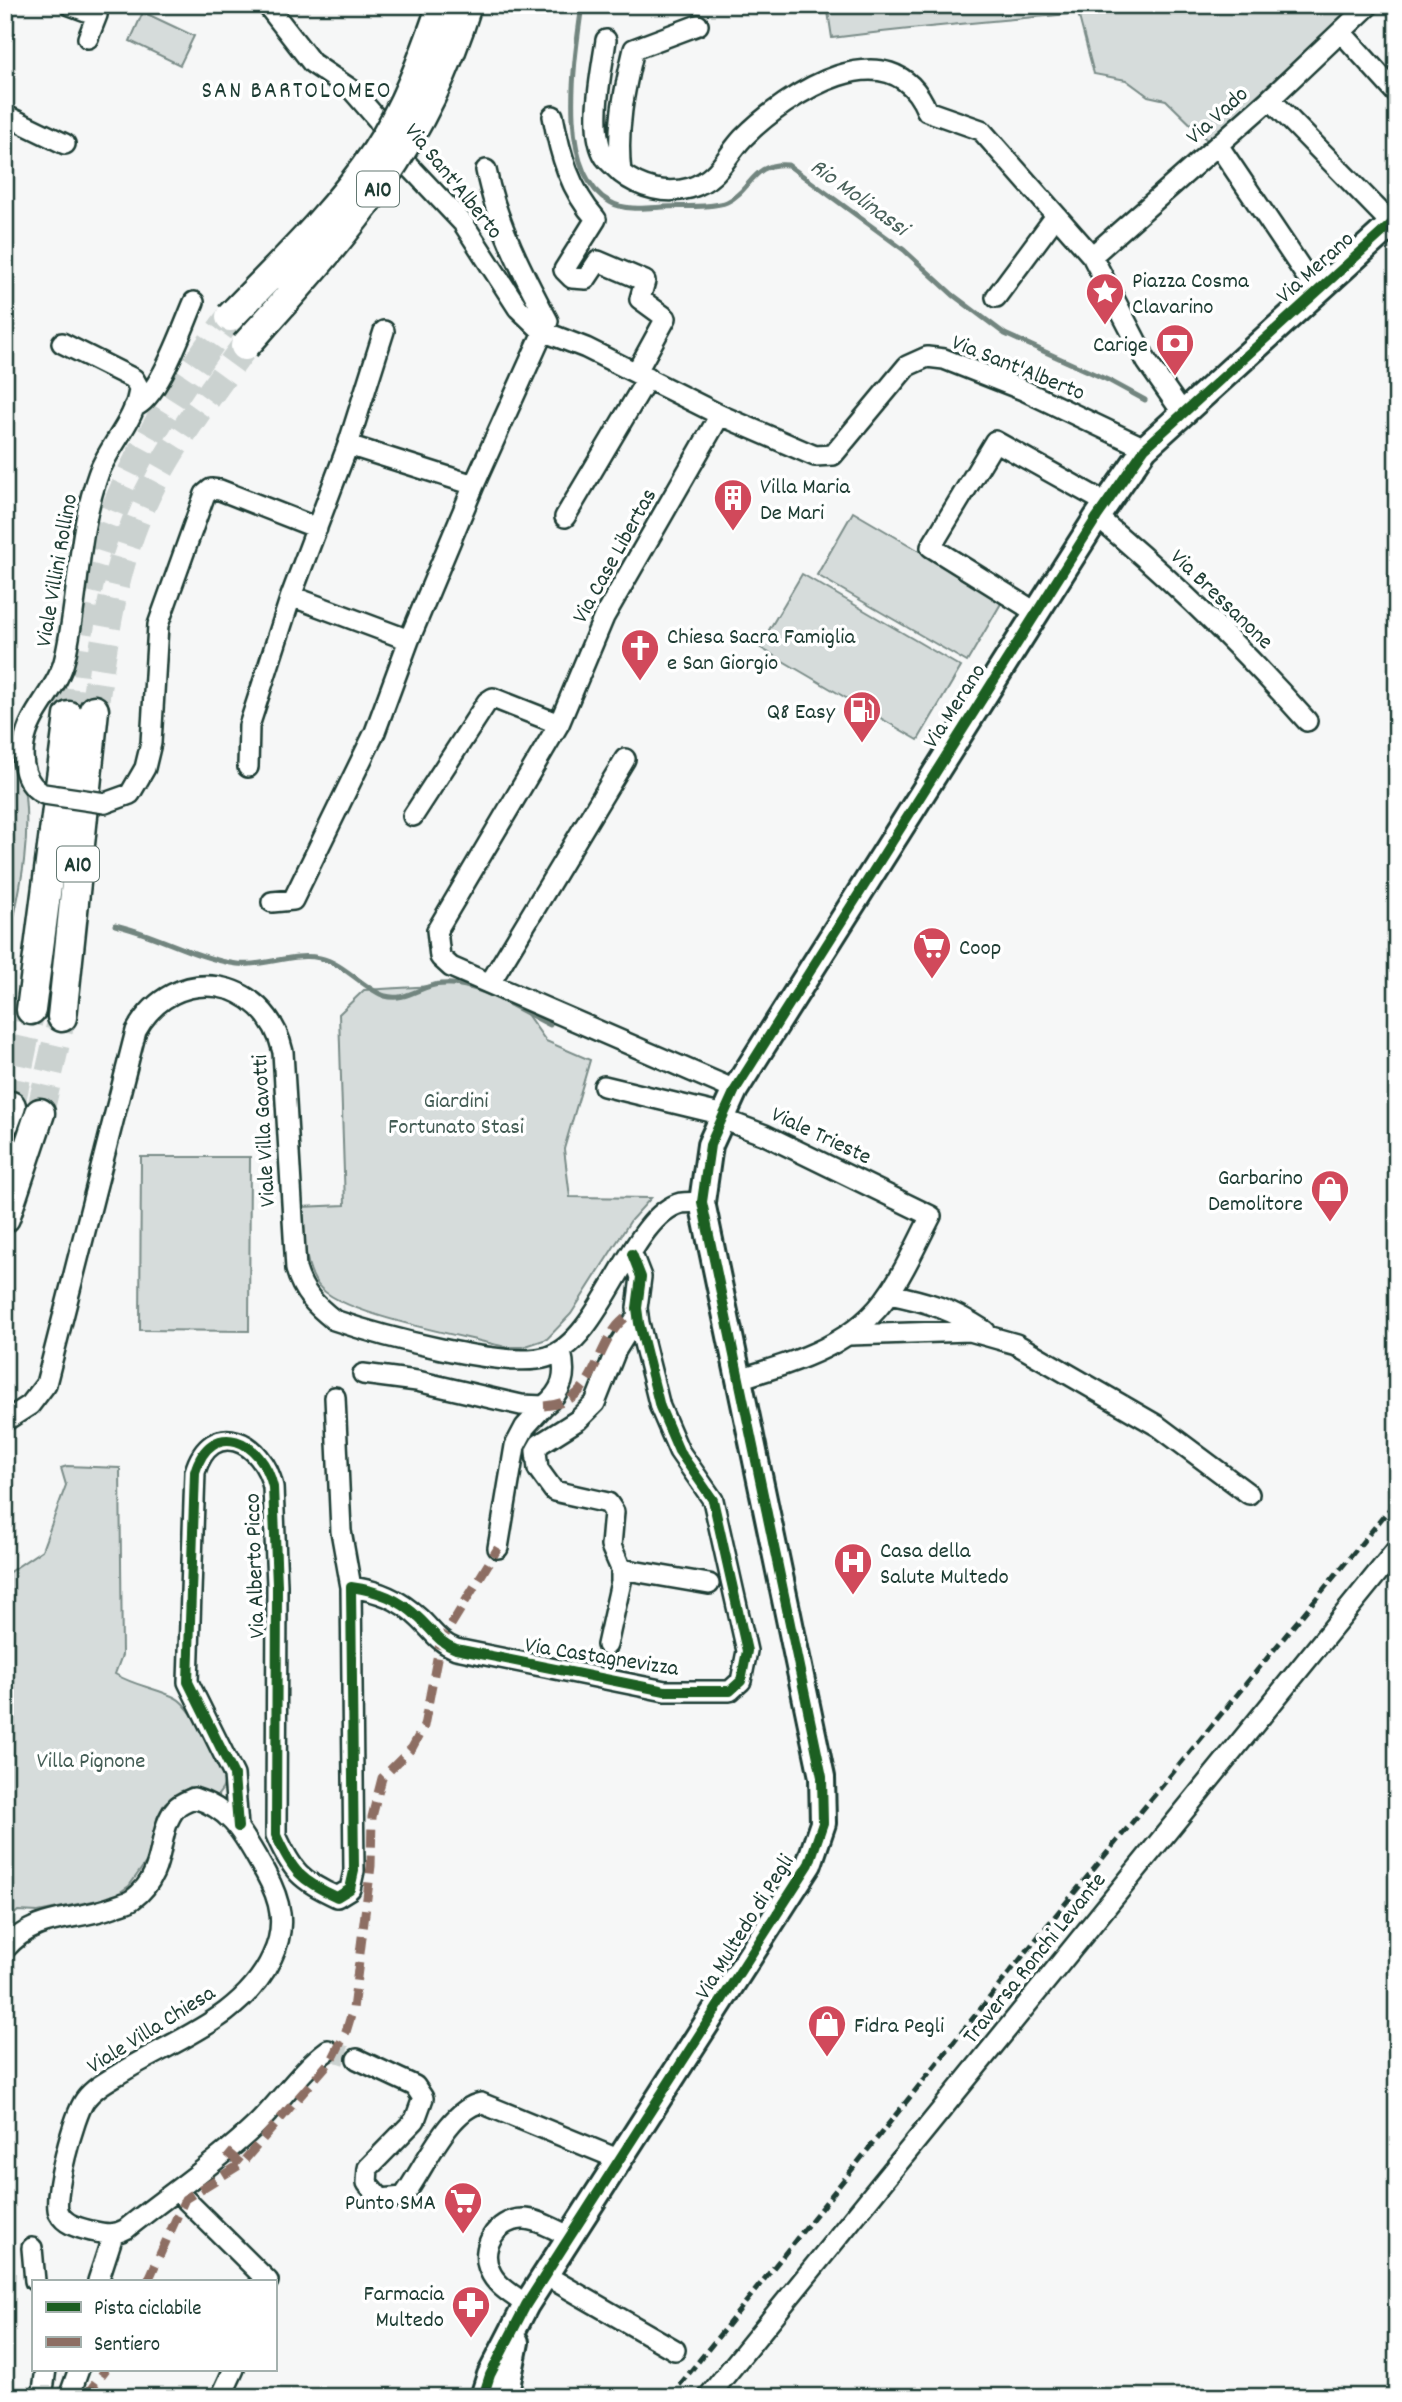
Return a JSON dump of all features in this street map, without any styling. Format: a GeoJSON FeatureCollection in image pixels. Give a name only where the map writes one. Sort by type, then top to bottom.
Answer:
{"type":"FeatureCollection","features":[{"type":"Feature","properties":{"kind":"highway"},"geometry":{"type":"LineString","coordinates":[[230,317],[315,228],[377,152],[427,47],[442,5]]}},
{"type":"Feature","properties":{"kind":"highway","name":"A10"},"geometry":{"type":"LineString","coordinates":[[245,346],[349,229],[394,167],[426,111],[451,54],[467,5]]}},
{"type":"Feature","properties":{"kind":"highway","name":"A10"},"geometry":{"type":"LineString","coordinates":[[30,1010],[81,713],[62,1017]]}},
{"type":"Feature","properties":{"kind":"highway"},"geometry":{"type":"LineString","coordinates":[[5,1218],[40,1113]]}},
{"type":"Feature","properties":{"kind":"main road","name":"Via Merano"},"geometry":{"type":"LineString","coordinates":[[720,1300],[702,1202],[710,1145],[735,1090],[1102,510],[1145,448],[1394,222]]}},
{"type":"Feature","properties":{"kind":"main road","name":"Via Multedo di Pegli"},"geometry":{"type":"LineString","coordinates":[[483,2397],[490,2375],[521,2314],[809,1864],[823,1823],[822,1777],[720,1300]]}},
{"type":"Feature","properties":{"kind":"main road","name":"Via Multedo di Pegli"},"geometry":{"type":"LineString","coordinates":[[467,2397],[491,2351],[521,2314]]}},
{"type":"Feature","properties":{"kind":"main road","name":"Via Multedo di Pegli"},"geometry":{"type":"LineString","coordinates":[[505,2397],[516,2355],[521,2314]]}},
{"type":"Feature","properties":{"kind":"street"},"geometry":{"type":"LineString","coordinates":[[70,5],[97,15],[88,38]]}},
{"type":"Feature","properties":{"kind":"street","name":"Via Sant'Alberto"},"geometry":{"type":"LineString","coordinates":[[267,5],[312,63],[352,90],[378,120],[393,149],[463,223],[517,308],[542,331],[643,374],[720,415],[816,456],[833,455],[907,366],[927,357],[944,359],[1023,390],[1145,448]]}},
{"type":"Feature","properties":{"kind":"street","name":"Via Vado"},"geometry":{"type":"LineString","coordinates":[[1092,256],[1270,99],[1369,5]]}},
{"type":"Feature","properties":{"kind":"street"},"geometry":{"type":"LineString","coordinates":[[621,173],[618,150],[621,103],[634,49],[698,25]]}},
{"type":"Feature","properties":{"kind":"street"},"geometry":{"type":"LineString","coordinates":[[1340,32],[1397,94]]}},
{"type":"Feature","properties":{"kind":"street"},"geometry":{"type":"LineString","coordinates":[[606,40],[598,98],[598,130],[604,155],[635,185],[670,191],[692,187],[723,168],[742,139],[804,92],[856,69],[883,70],[914,87],[927,111],[981,130],[1092,256],[1147,362],[1182,412]]}},
{"type":"Feature","properties":{"kind":"street"},"geometry":{"type":"LineString","coordinates":[[1270,99],[1394,222]]}},
{"type":"Feature","properties":{"kind":"street"},"geometry":{"type":"LineString","coordinates":[[5,115],[65,144]]}},
{"type":"Feature","properties":{"kind":"street"},"geometry":{"type":"LineString","coordinates":[[553,116],[565,167],[580,202],[596,219],[564,270],[572,278],[586,279],[598,261],[645,281],[640,299],[666,318],[643,374],[565,517]]}},
{"type":"Feature","properties":{"kind":"street"},"geometry":{"type":"LineString","coordinates":[[1218,145],[1317,292]]}},
{"type":"Feature","properties":{"kind":"street","name":"Via Sant'Alberto"},"geometry":{"type":"LineString","coordinates":[[486,170],[490,192],[531,290],[548,321],[542,331]]}},
{"type":"Feature","properties":{"kind":"street"},"geometry":{"type":"LineString","coordinates":[[996,298],[1056,216]]}},
{"type":"Feature","properties":{"kind":"street","name":"Viale Villini Rollino"},"geometry":{"type":"LineString","coordinates":[[194,302],[158,380],[145,401],[133,408],[100,470],[88,512],[60,675],[28,726],[24,745],[26,773],[33,787],[44,794],[105,803],[130,794],[145,768],[150,743],[158,625],[205,494],[211,489],[220,489],[317,528]]}},
{"type":"Feature","properties":{"kind":"street"},"geometry":{"type":"LineString","coordinates":[[248,767],[249,726],[291,596],[348,445],[384,331]]}},
{"type":"Feature","properties":{"kind":"street"},"geometry":{"type":"LineString","coordinates":[[272,902],[293,900],[375,732],[409,640],[542,331]]}},
{"type":"Feature","properties":{"kind":"street"},"geometry":{"type":"LineString","coordinates":[[62,343],[134,379],[139,388],[133,408]]}},
{"type":"Feature","properties":{"kind":"street","name":"Via Case Libertas"},"geometry":{"type":"LineString","coordinates":[[490,983],[451,967],[440,957],[437,930],[559,724],[604,617],[720,415]]}},
{"type":"Feature","properties":{"kind":"street"},"geometry":{"type":"LineString","coordinates":[[1037,613],[931,547],[995,440],[1102,510]]}},
{"type":"Feature","properties":{"kind":"street"},"geometry":{"type":"LineString","coordinates":[[348,445],[474,485]]}},
{"type":"Feature","properties":{"kind":"street","name":"Via Bressanone"},"geometry":{"type":"LineString","coordinates":[[1102,510],[1240,645],[1307,721]]}},
{"type":"Feature","properties":{"kind":"street"},"geometry":{"type":"LineString","coordinates":[[291,596],[409,640]]}},
{"type":"Feature","properties":{"kind":"street"},"geometry":{"type":"LineString","coordinates":[[413,816],[486,702],[500,698],[559,724]]}},
{"type":"Feature","properties":{"kind":"street"},"geometry":{"type":"LineString","coordinates":[[625,759],[490,983],[735,1090]]}},
{"type":"Feature","properties":{"kind":"street","name":"Viale Villa Gavotti"},"geometry":{"type":"LineString","coordinates":[[5,1421],[30,1405],[46,1384],[136,1031],[159,1002],[180,989],[193,987],[218,986],[241,994],[261,1008],[280,1038],[296,1269],[301,1287],[314,1305],[334,1320],[357,1328],[505,1361],[534,1360],[561,1352]]}},
{"type":"Feature","properties":{"kind":"street"},"geometry":{"type":"LineString","coordinates":[[604,1086],[723,1117]]}},
{"type":"Feature","properties":{"kind":"street","name":"Viale Trieste"},"geometry":{"type":"LineString","coordinates":[[723,1117],[899,1198],[931,1216],[890,1294]]}},
{"type":"Feature","properties":{"kind":"street"},"geometry":{"type":"LineString","coordinates":[[498,1548],[515,1446],[525,1427],[555,1398],[562,1383],[564,1368],[561,1352],[580,1332],[649,1227],[680,1203],[702,1202]]}},
{"type":"Feature","properties":{"kind":"street","name":"Via Castagnevizza"},"geometry":{"type":"LineString","coordinates":[[351,1587],[380,1592],[403,1604],[440,1643],[467,1652],[664,1691],[730,1691],[741,1681],[747,1651],[712,1500],[678,1451],[666,1427],[638,1315],[641,1277],[632,1254]]}},
{"type":"Feature","properties":{"kind":"street"},"geometry":{"type":"LineString","coordinates":[[738,1379],[803,1359],[850,1335],[890,1294],[927,1301],[952,1310],[992,1335],[1035,1354],[1158,1426],[1249,1494]]}},
{"type":"Feature","properties":{"kind":"street","name":"Via Castagnevizza"},"geometry":{"type":"LineString","coordinates":[[607,1645],[621,1569],[611,1546],[614,1512],[612,1506],[554,1491],[538,1469],[536,1451],[540,1444],[578,1420],[594,1403],[616,1350],[638,1315]]}},
{"type":"Feature","properties":{"kind":"street"},"geometry":{"type":"LineString","coordinates":[[850,1335],[970,1331],[992,1335]]}},
{"type":"Feature","properties":{"kind":"street"},"geometry":{"type":"LineString","coordinates":[[363,1374],[417,1381],[521,1405],[544,1406]]}},
{"type":"Feature","properties":{"kind":"street"},"geometry":{"type":"LineString","coordinates":[[335,1397],[341,1531],[351,1587]]}},
{"type":"Feature","properties":{"kind":"street","name":"Via Alberto Picco"},"geometry":{"type":"LineString","coordinates":[[238,1827],[234,1775],[188,1682],[195,1472],[204,1452],[214,1445],[236,1441],[256,1451],[269,1471],[273,1487],[277,1586],[276,1835],[289,1865],[308,1884],[337,1897],[350,1889],[354,1871],[351,1587]]}},
{"type":"Feature","properties":{"kind":"street","name":"Traversa Ronchi Levante"},"geometry":{"type":"LineString","coordinates":[[708,2397],[1397,1549]]}},
{"type":"Feature","properties":{"kind":"street"},"geometry":{"type":"LineString","coordinates":[[621,1569],[709,1584]]}},
{"type":"Feature","properties":{"kind":"street","name":"Viale Villa Chiesa"},"geometry":{"type":"LineString","coordinates":[[5,1949],[16,1938],[45,1920],[95,1913],[132,1899],[152,1877],[163,1853],[167,1822],[177,1806],[194,1798],[216,1804],[238,1827],[280,1902],[280,1936],[266,1970],[254,1987],[217,2020],[111,2079],[82,2103],[66,2156],[57,2206],[59,2213],[75,2227],[113,2235]]}},
{"type":"Feature","properties":{"kind":"street"},"geometry":{"type":"LineString","coordinates":[[98,2280],[113,2235],[126,2229],[227,2152],[255,2127],[315,2060],[328,2050]]}},
{"type":"Feature","properties":{"kind":"street"},"geometry":{"type":"LineString","coordinates":[[357,2059],[415,2086],[422,2098],[415,2120],[368,2168],[367,2183],[381,2199],[388,2201],[402,2197],[458,2114],[472,2104],[490,2104],[618,2159]]}},
{"type":"Feature","properties":{"kind":"street"},"geometry":{"type":"LineString","coordinates":[[185,2199],[267,2280]]}},
{"type":"Feature","properties":{"kind":"street"},"geometry":{"type":"LineString","coordinates":[[521,2314],[490,2273],[487,2248],[492,2237],[500,2227],[523,2219],[569,2236]]}},
{"type":"Feature","properties":{"kind":"street"},"geometry":{"type":"LineString","coordinates":[[32,2248],[35,2280]]}},
{"type":"Feature","properties":{"kind":"street"},"geometry":{"type":"LineString","coordinates":[[545,2275],[675,2350]]}},
{"type":"Feature","properties":{"kind":"street"},"geometry":{"type":"LineString","coordinates":[[42,2397],[46,2370]]}},
{"type":"Feature","properties":{"kind":"street"},"geometry":{"type":"LineString","coordinates":[[69,2397],[79,2370]]}},
{"type":"Feature","properties":{"kind":"street"},"geometry":{"type":"LineString","coordinates":[[222,2397],[233,2370]]}},
{"type":"Feature","properties":{"kind":"green space"},"geometry":{"type":"Polygon","coordinates":[[[827,5],[1350,5],[1351,8],[1208,141],[1166,100],[1148,96],[1126,80],[1094,74],[1078,13],[832,38],[827,5]]]}},
{"type":"Feature","properties":{"kind":"green space"},"geometry":{"type":"Polygon","coordinates":[[[143,12],[194,36],[180,65],[130,41],[143,12]]]}},
{"type":"Feature","properties":{"kind":"green space"},"geometry":{"type":"Polygon","coordinates":[[[853,512],[1003,600],[967,662],[817,575],[853,512]]]}},
{"type":"Feature","properties":{"kind":"green space"},"geometry":{"type":"Polygon","coordinates":[[[802,574],[961,667],[918,740],[759,647],[802,574]]]}},
{"type":"Feature","properties":{"kind":"green space"},"geometry":{"type":"Polygon","coordinates":[[[5,730],[21,770],[25,794],[26,841],[24,865],[5,958],[5,730]]]}},
{"type":"Feature","properties":{"kind":"green space","name":"Giardini Fortunato Stasi"},"geometry":{"type":"Polygon","coordinates":[[[468,984],[519,1003],[546,1041],[590,1060],[564,1149],[570,1197],[651,1198],[631,1220],[571,1314],[547,1339],[523,1347],[505,1347],[405,1323],[351,1306],[331,1296],[318,1285],[309,1268],[305,1247],[301,1207],[345,1205],[339,1014],[364,990],[468,984]]]}},
{"type":"Feature","properties":{"kind":"green space"},"geometry":{"type":"Polygon","coordinates":[[[141,1157],[250,1157],[249,1331],[140,1330],[141,1157]]]}},
{"type":"Feature","properties":{"kind":"green space","name":"Villa Pignone"},"geometry":{"type":"Polygon","coordinates":[[[61,1468],[120,1468],[122,1655],[115,1674],[176,1698],[182,1703],[198,1723],[213,1750],[223,1774],[224,1784],[217,1796],[190,1787],[165,1803],[157,1818],[154,1851],[129,1886],[113,1897],[38,1912],[18,1911],[5,1922],[5,1575],[42,1550],[66,1485],[61,1468]]]}},
{"type":"Feature","properties":{"kind":"waterway","name":"Rio Molinassi"},"geometry":{"type":"LineString","coordinates":[[582,5],[573,82],[575,140],[581,165],[593,187],[610,202],[622,207],[636,208],[721,204],[735,197],[760,172],[776,165],[788,165],[904,250],[953,295],[1005,334],[1110,381],[1145,400]]}},
{"type":"Feature","properties":{"kind":"waterway"},"geometry":{"type":"LineString","coordinates":[[5,886],[11,888]]}},
{"type":"Feature","properties":{"kind":"waterway"},"geometry":{"type":"LineString","coordinates":[[115,925],[206,957],[237,964],[299,957],[320,958],[337,965],[385,996],[400,997],[441,984],[468,987],[497,997],[550,1025]]}},
{"type":"Feature","properties":{"kind":"tunnel"},"geometry":{"type":"LineString","coordinates":[[69,716],[83,614],[110,521],[125,485],[162,417],[230,317]]}},
{"type":"Feature","properties":{"kind":"tunnel"},"geometry":{"type":"LineString","coordinates":[[94,710],[116,582],[131,532],[151,486],[175,445],[245,346]]}},
{"type":"Feature","properties":{"kind":"tunnel"},"geometry":{"type":"LineString","coordinates":[[11,1106],[31,1010]]}},
{"type":"Feature","properties":{"kind":"tunnel"},"geometry":{"type":"LineString","coordinates":[[40,1113],[62,1017]]}},
{"type":"Feature","properties":{"kind":"tunnel"},"geometry":{"type":"LineString","coordinates":[[328,2050],[357,2059]]}},
{"type":"Feature","properties":{"kind":"railway"},"geometry":{"type":"LineString","coordinates":[[670,2397],[1042,1932],[1397,1500]]}},
{"type":"Feature","properties":{"kind":"marked path"},"geometry":{"type":"LineString","coordinates":[[544,1406],[573,1397],[582,1388],[617,1326],[637,1308]]}},
{"type":"Feature","properties":{"kind":"marked path"},"geometry":{"type":"LineString","coordinates":[[148,2280],[185,2199],[241,2164],[333,2058],[346,2032],[353,2009],[371,1866],[372,1817],[382,1778],[412,1748],[424,1726],[440,1643],[498,1548]]}},
{"type":"Feature","properties":{"kind":"marked path"},"geometry":{"type":"LineString","coordinates":[[227,2152],[241,2164]]}},
{"type":"Feature","properties":{"kind":"marked path"},"geometry":{"type":"LineString","coordinates":[[85,2397],[105,2370]]}},
{"type":"Feature","properties":{"kind":"cycle path"},"geometry":{"type":"LineString","coordinates":[[483,2397],[490,2375],[526,2305],[809,1864],[823,1823],[822,1777],[702,1202],[710,1145],[735,1090],[1097,517],[1145,448],[1397,219]]}},
{"type":"Feature","properties":{"kind":"cycle path"},"geometry":{"type":"LineString","coordinates":[[238,1827],[234,1775],[188,1682],[195,1472],[203,1455],[213,1445],[224,1440],[236,1441],[259,1457],[273,1487],[277,1585],[276,1835],[287,1858],[299,1873],[315,1886],[337,1897],[350,1889],[354,1871],[351,1587],[371,1591],[396,1601],[411,1611],[440,1640],[456,1649],[665,1691],[730,1691],[741,1681],[747,1651],[713,1500],[679,1451],[660,1407],[639,1323],[637,1308],[641,1277],[632,1254]]}},
{"type":"Feature","properties":{"kind":"place","name":"Piazza Cosma Clavarino"},"geometry":{"type":"Point","coordinates":[1105,326]}},
{"type":"Feature","properties":{"kind":"place","name":"Carige"},"geometry":{"type":"Point","coordinates":[1175,377]}},
{"type":"Feature","properties":{"kind":"place","name":"Villa Maria De Mari"},"geometry":{"type":"Point","coordinates":[733,532]}},
{"type":"Feature","properties":{"kind":"place","name":"Chiesa Sacra Famiglia e San Giorgio"},"geometry":{"type":"Point","coordinates":[640,682]}},
{"type":"Feature","properties":{"kind":"place","name":"Q8 Easy"},"geometry":{"type":"Point","coordinates":[862,744]}},
{"type":"Feature","properties":{"kind":"place","name":"Coop"},"geometry":{"type":"Point","coordinates":[932,980]}},
{"type":"Feature","properties":{"kind":"place","name":"Garbarino Demolitore"},"geometry":{"type":"Point","coordinates":[1330,1223]}},
{"type":"Feature","properties":{"kind":"place","name":"Casa della Salute Multedo"},"geometry":{"type":"Point","coordinates":[853,1596]}},
{"type":"Feature","properties":{"kind":"place","name":"Fidra Pegli"},"geometry":{"type":"Point","coordinates":[827,2058]}},
{"type":"Feature","properties":{"kind":"place","name":"Punto SMA"},"geometry":{"type":"Point","coordinates":[463,2235]}},
{"type":"Feature","properties":{"kind":"place","name":"Farmacia Multedo"},"geometry":{"type":"Point","coordinates":[471,2339]}},
{"type":"Feature","properties":{"kind":"district","name":"SAN BARTOLOMEO"},"geometry":{"type":"Point","coordinates":[297,89]}}]}
